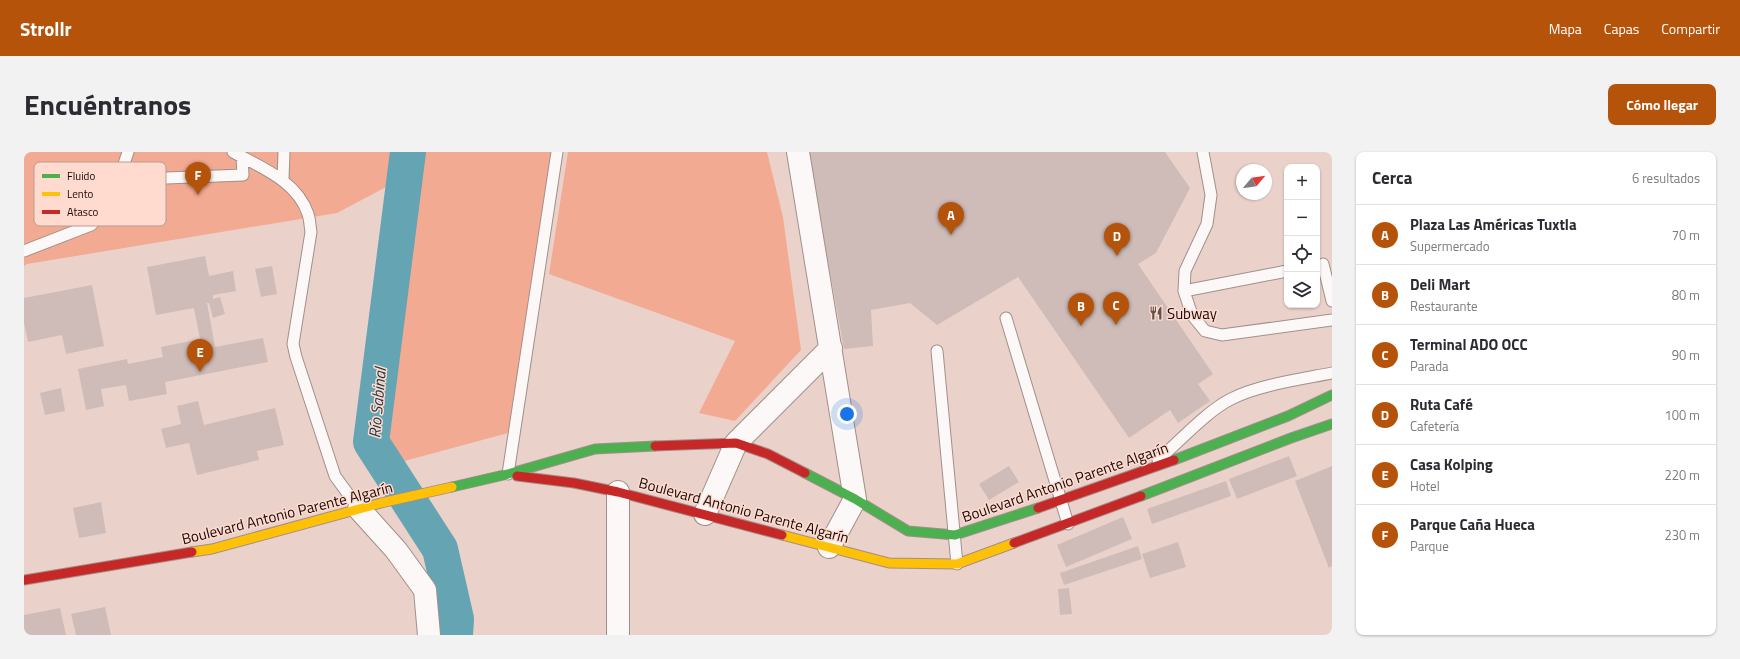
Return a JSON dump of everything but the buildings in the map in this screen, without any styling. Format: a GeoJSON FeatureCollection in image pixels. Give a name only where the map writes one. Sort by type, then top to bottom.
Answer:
{"type":"FeatureCollection","features":[{"type":"Feature","properties":{"kind":"main road","name":"Boulevard Antonio Parente Algarín"},"geometry":{"type":"LineString","coordinates":[[24,580],[212,549],[381,503],[503,475],[596,449],[736,443],[768,454],[855,499],[908,530],[955,535],[1061,500],[1147,469],[1281,419],[1332,395]]}},
{"type":"Feature","properties":{"kind":"main road","name":"Boulevard Antonio Parente Algarín"},"geometry":{"type":"LineString","coordinates":[[503,475],[574,483],[618,492],[889,563],[957,564],[1068,524],[1332,424]]}},
{"type":"Feature","properties":{"kind":"street"},"geometry":{"type":"LineString","coordinates":[[798,152],[855,499],[829,547]]}},
{"type":"Feature","properties":{"kind":"street"},"geometry":{"type":"LineString","coordinates":[[706,514],[736,443],[831,348]]}},
{"type":"Feature","properties":{"kind":"street"},"geometry":{"type":"LineString","coordinates":[[618,492],[618,635]]}},
{"type":"Feature","properties":{"kind":"street"},"geometry":{"type":"LineString","coordinates":[[358,509],[396,550],[424,590],[429,635]]}},
{"type":"Feature","properties":{"kind":"lane"},"geometry":{"type":"LineString","coordinates":[[125,162],[128,152]]}},
{"type":"Feature","properties":{"kind":"lane"},"geometry":{"type":"LineString","coordinates":[[283,179],[284,152]]}},
{"type":"Feature","properties":{"kind":"lane"},"geometry":{"type":"LineString","coordinates":[[503,475],[557,152]]}},
{"type":"Feature","properties":{"kind":"lane"},"geometry":{"type":"LineString","coordinates":[[1203,152],[1211,195],[1207,224],[1185,271],[1184,291],[1192,316],[1205,331],[1222,336],[1332,320]]}},
{"type":"Feature","properties":{"kind":"lane"},"geometry":{"type":"LineString","coordinates":[[238,155],[283,179],[299,197],[308,214],[311,232],[294,344],[296,357],[335,476],[358,509]]}},
{"type":"Feature","properties":{"kind":"lane"},"geometry":{"type":"LineString","coordinates":[[166,178],[243,175],[238,155]]}},
{"type":"Feature","properties":{"kind":"lane"},"geometry":{"type":"LineString","coordinates":[[24,251],[89,226]]}},
{"type":"Feature","properties":{"kind":"lane"},"geometry":{"type":"LineString","coordinates":[[1324,263],[1332,301]]}},
{"type":"Feature","properties":{"kind":"lane"},"geometry":{"type":"LineString","coordinates":[[1184,291],[1284,271]]}},
{"type":"Feature","properties":{"kind":"lane"},"geometry":{"type":"LineString","coordinates":[[1006,318],[1068,524]]}},
{"type":"Feature","properties":{"kind":"lane"},"geometry":{"type":"LineString","coordinates":[[937,351],[957,564]]}},
{"type":"Feature","properties":{"kind":"lane"},"geometry":{"type":"LineString","coordinates":[[1147,469],[1211,413],[1230,399],[1248,391],[1332,373]]}},
{"type":"Feature","properties":{"kind":"shaded area"},"geometry":{"type":"Polygon","coordinates":[[[24,152],[551,152],[508,433],[386,466],[371,442],[405,177],[337,213],[27,264],[24,266],[24,152]]]}},
{"type":"Feature","properties":{"kind":"shaded area"},"geometry":{"type":"Polygon","coordinates":[[[568,152],[767,152],[783,217],[801,350],[735,421],[699,413],[735,341],[549,274],[568,152]]]}},
{"type":"Feature","properties":{"kind":"waterway","name":"Río Sabinal"},"geometry":{"type":"LineString","coordinates":[[408,152],[371,442],[440,549],[456,619],[455,635]]}},
{"type":"Feature","properties":{"kind":"traffic: fast"},"geometry":{"type":"LineString","coordinates":[[1174,460],[1288,416],[1332,395]]}},
{"type":"Feature","properties":{"kind":"traffic: fast"},"geometry":{"type":"LineString","coordinates":[[1141,496],[1291,438],[1332,424]]}},
{"type":"Feature","properties":{"kind":"traffic: fast"},"geometry":{"type":"LineString","coordinates":[[452,487],[508,474],[595,449],[655,446]]}},
{"type":"Feature","properties":{"kind":"traffic: fast"},"geometry":{"type":"LineString","coordinates":[[805,473],[855,499],[908,531],[955,535],[1038,508]]}},
{"type":"Feature","properties":{"kind":"traffic: slow"},"geometry":{"type":"LineString","coordinates":[[192,552],[212,549],[381,503],[452,487]]}},
{"type":"Feature","properties":{"kind":"traffic: slow"},"geometry":{"type":"LineString","coordinates":[[782,535],[889,563],[957,564],[1014,543]]}},
{"type":"Feature","properties":{"kind":"traffic: jam"},"geometry":{"type":"LineString","coordinates":[[655,446],[736,443],[768,454],[805,473]]}},
{"type":"Feature","properties":{"kind":"traffic: jam"},"geometry":{"type":"LineString","coordinates":[[1038,508],[1174,460]]}},
{"type":"Feature","properties":{"kind":"traffic: jam"},"geometry":{"type":"LineString","coordinates":[[517,476],[574,483],[618,492],[782,535]]}},
{"type":"Feature","properties":{"kind":"traffic: jam"},"geometry":{"type":"LineString","coordinates":[[1014,543],[1141,496]]}},
{"type":"Feature","properties":{"kind":"traffic: jam"},"geometry":{"type":"LineString","coordinates":[[24,580],[192,552]]}},
{"type":"Feature","properties":{"kind":"place","name":"Parque Caña Hueca"},"geometry":{"type":"Point","coordinates":[198,195]}},
{"type":"Feature","properties":{"kind":"place","name":"Plaza Las Américas Tuxtla"},"geometry":{"type":"Point","coordinates":[951,235]}},
{"type":"Feature","properties":{"kind":"place","name":"Ruta Café"},"geometry":{"type":"Point","coordinates":[1117,256]}},
{"type":"Feature","properties":{"kind":"place","name":"Subway"},"geometry":{"type":"Point","coordinates":[1156,313]}},
{"type":"Feature","properties":{"kind":"place","name":"Terminal ADO OCC"},"geometry":{"type":"Point","coordinates":[1116,325]}},
{"type":"Feature","properties":{"kind":"place","name":"Deli Mart"},"geometry":{"type":"Point","coordinates":[1081,326]}},
{"type":"Feature","properties":{"kind":"place","name":"Casa Kolping"},"geometry":{"type":"Point","coordinates":[200,372]}}]}
